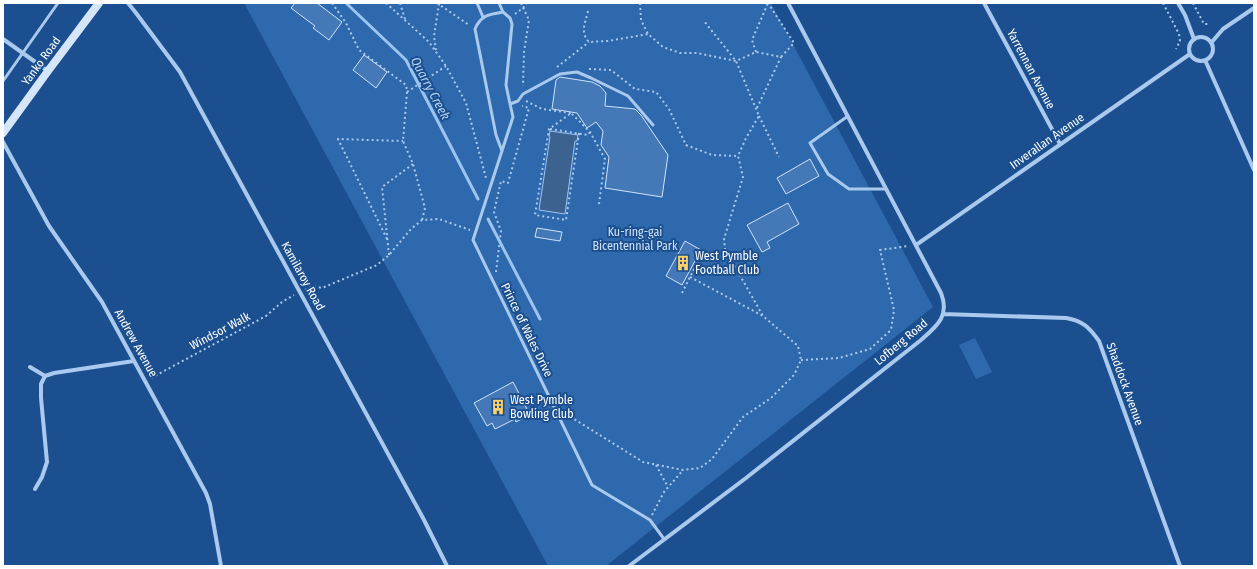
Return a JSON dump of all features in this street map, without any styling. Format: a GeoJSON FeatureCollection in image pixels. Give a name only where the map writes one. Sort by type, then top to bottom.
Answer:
{"type":"FeatureCollection","features":[{"type":"Feature","properties":{"kind":"main road","name":"Yanko Road"},"geometry":{"type":"LineString","coordinates":[[3,133],[99,3]]}},
{"type":"Feature","properties":{"kind":"street","name":"Kamilaroy Road"},"geometry":{"type":"LineString","coordinates":[[128,3],[180,72],[423,518],[447,566]]}},
{"type":"Feature","properties":{"kind":"street","name":"Lofberg Road"},"geometry":{"type":"LineString","coordinates":[[630,566],[746,478],[921,340],[935,328],[943,314],[945,306],[941,293],[788,3]]}},
{"type":"Feature","properties":{"kind":"street","name":"Yarrennan Avenue"},"geometry":{"type":"LineString","coordinates":[[984,3],[1060,144]]}},
{"type":"Feature","properties":{"kind":"street"},"geometry":{"type":"LineString","coordinates":[[1178,3],[1185,15],[1194,39]]}},
{"type":"Feature","properties":{"kind":"street"},"geometry":{"type":"LineString","coordinates":[[1211,42],[1223,29],[1254,8]]}},
{"type":"Feature","properties":{"kind":"street"},"geometry":{"type":"LineString","coordinates":[[1202,36],[1211,42],[1213,50],[1209,58],[1206,60],[1198,60],[1190,54],[1190,44],[1194,39],[1202,36]]}},
{"type":"Feature","properties":{"kind":"street"},"geometry":{"type":"LineString","coordinates":[[3,39],[48,71]]}},
{"type":"Feature","properties":{"kind":"street","name":"Inverallan Avenue"},"geometry":{"type":"LineString","coordinates":[[916,245],[1190,54]]}},
{"type":"Feature","properties":{"kind":"street"},"geometry":{"type":"LineString","coordinates":[[1206,60],[1254,170]]}},
{"type":"Feature","properties":{"kind":"street","name":"Andrew Avenue"},"geometry":{"type":"LineString","coordinates":[[3,142],[49,226],[102,302],[208,499],[221,566]]}},
{"type":"Feature","properties":{"kind":"street","name":"Shaddock Avenue"},"geometry":{"type":"LineString","coordinates":[[943,314],[1066,318],[1077,320],[1086,325],[1093,332],[1099,341],[1180,566]]}},
{"type":"Feature","properties":{"kind":"street"},"geometry":{"type":"LineString","coordinates":[[35,489],[42,477],[47,462],[41,398],[41,384],[45,376],[54,373],[134,361]]}},
{"type":"Feature","properties":{"kind":"street"},"geometry":{"type":"LineString","coordinates":[[30,367],[45,376]]}},
{"type":"Feature","properties":{"kind":"lane","name":"Yanko Road"},"geometry":{"type":"LineString","coordinates":[[3,80],[58,3]]}},
{"type":"Feature","properties":{"kind":"lane"},"geometry":{"type":"LineString","coordinates":[[477,3],[483,17]]}},
{"type":"Feature","properties":{"kind":"lane"},"geometry":{"type":"LineString","coordinates":[[499,3],[503,12],[510,18]]}},
{"type":"Feature","properties":{"kind":"lane"},"geometry":{"type":"LineString","coordinates":[[502,151],[496,135],[475,29],[478,22],[483,17],[490,14],[503,12]]}},
{"type":"Feature","properties":{"kind":"lane","name":"Prince of Wales Drive"},"geometry":{"type":"LineString","coordinates":[[510,18],[512,30],[506,85],[512,117],[473,240],[592,485],[650,520],[664,539]]}},
{"type":"Feature","properties":{"kind":"lane"},"geometry":{"type":"LineString","coordinates":[[510,104],[518,101],[523,94],[560,74],[577,72],[628,96],[653,126]]}},
{"type":"Feature","properties":{"kind":"lane"},"geometry":{"type":"LineString","coordinates":[[848,116],[810,143],[828,174],[849,189],[886,189]]}},
{"type":"Feature","properties":{"kind":"path"},"geometry":{"type":"LineString","coordinates":[[332,3],[346,23],[359,50],[406,85],[408,91],[403,141],[413,164],[425,208],[422,220],[439,219],[476,232]]}},
{"type":"Feature","properties":{"kind":"path"},"geometry":{"type":"LineString","coordinates":[[386,3],[429,42],[446,66],[466,104],[487,182],[491,184]]}},
{"type":"Feature","properties":{"kind":"path"},"geometry":{"type":"LineString","coordinates":[[400,3],[405,20]]}},
{"type":"Feature","properties":{"kind":"path"},"geometry":{"type":"LineString","coordinates":[[499,278],[496,271],[502,231],[494,212],[501,181],[508,183],[529,108],[520,106],[523,94],[524,52],[530,20],[521,3]]}},
{"type":"Feature","properties":{"kind":"path"},"geometry":{"type":"LineString","coordinates":[[510,18],[527,3]]}},
{"type":"Feature","properties":{"kind":"path"},"geometry":{"type":"LineString","coordinates":[[640,3],[641,20],[648,34],[664,47],[680,53],[697,53],[736,60],[756,52],[781,57]]}},
{"type":"Feature","properties":{"kind":"path"},"geometry":{"type":"LineString","coordinates":[[756,52],[752,40],[768,3]]}},
{"type":"Feature","properties":{"kind":"path"},"geometry":{"type":"LineString","coordinates":[[757,109],[781,57],[794,42],[768,3]]}},
{"type":"Feature","properties":{"kind":"path"},"geometry":{"type":"LineString","coordinates":[[1163,3],[1179,32],[1180,41],[1176,49]]}},
{"type":"Feature","properties":{"kind":"path"},"geometry":{"type":"LineString","coordinates":[[1193,3],[1204,24],[1210,24]]}},
{"type":"Feature","properties":{"kind":"path"},"geometry":{"type":"LineString","coordinates":[[436,51],[434,36],[438,4],[475,29]]}},
{"type":"Feature","properties":{"kind":"path"},"geometry":{"type":"LineString","coordinates":[[588,11],[584,28],[584,36],[589,42]]}},
{"type":"Feature","properties":{"kind":"path"},"geometry":{"type":"LineString","coordinates":[[704,21],[736,60],[759,116],[779,157]]}},
{"type":"Feature","properties":{"kind":"path"},"geometry":{"type":"LineString","coordinates":[[553,71],[589,42],[608,41],[648,34]]}},
{"type":"Feature","properties":{"kind":"path"},"geometry":{"type":"LineString","coordinates":[[408,91],[446,66]]}},
{"type":"Feature","properties":{"kind":"path"},"geometry":{"type":"LineString","coordinates":[[522,98],[542,108],[571,113],[590,132],[605,159],[599,204]]}},
{"type":"Feature","properties":{"kind":"path"},"geometry":{"type":"LineString","coordinates":[[548,129],[552,128],[571,113]]}},
{"type":"Feature","properties":{"kind":"path"},"geometry":{"type":"LineString","coordinates":[[759,116],[746,138],[738,156],[743,177],[724,239],[726,249],[763,316]]}},
{"type":"Feature","properties":{"kind":"path"},"geometry":{"type":"LineString","coordinates":[[548,129],[535,215],[566,220],[579,133]]}},
{"type":"Feature","properties":{"kind":"path"},"geometry":{"type":"LineString","coordinates":[[548,129],[588,135],[590,132]]}},
{"type":"Feature","properties":{"kind":"path"},"geometry":{"type":"LineString","coordinates":[[387,239],[338,139],[403,141]]}},
{"type":"Feature","properties":{"kind":"path"},"geometry":{"type":"LineString","coordinates":[[389,255],[382,187],[413,164]]}},
{"type":"Feature","properties":{"kind":"path","name":"Windsor Walk"},"geometry":{"type":"LineString","coordinates":[[145,381],[266,316],[282,302],[300,292],[313,286],[322,288],[377,265],[389,255],[411,229],[422,220]]}},
{"type":"Feature","properties":{"kind":"path"},"geometry":{"type":"LineString","coordinates":[[801,360],[839,358],[870,349],[891,330],[894,310],[880,250],[916,245]]}},
{"type":"Feature","properties":{"kind":"path"},"geometry":{"type":"LineString","coordinates":[[682,293],[703,251]]}},
{"type":"Feature","properties":{"kind":"path"},"geometry":{"type":"LineString","coordinates":[[566,414],[643,462],[683,470],[700,468],[712,459],[743,417],[771,398],[794,374],[801,360],[798,346],[763,316],[690,277]]}},
{"type":"Feature","properties":{"kind":"path"},"geometry":{"type":"LineString","coordinates":[[656,465],[668,487]]}},
{"type":"Feature","properties":{"kind":"path"},"geometry":{"type":"LineString","coordinates":[[650,520],[664,492],[683,470]]}},
{"type":"Feature","properties":{"kind":"green space","name":"Ku-ring-gai Bicentennial Park"},"geometry":{"type":"Polygon","coordinates":[[[244,3],[771,3],[933,307],[606,566],[548,566],[244,3]]]}},
{"type":"Feature","properties":{"kind":"green space"},"geometry":{"type":"Polygon","coordinates":[[[975,338],[992,372],[976,379],[959,345],[975,338]]]}},
{"type":"Feature","properties":{"kind":"shaded area"},"geometry":{"type":"Polygon","coordinates":[[[550,131],[578,135],[577,141],[575,141],[565,214],[539,210],[550,131]]]}},
{"type":"Feature","properties":{"kind":"building"},"geometry":{"type":"Polygon","coordinates":[[[295,3],[317,3],[342,22],[329,40],[313,28],[315,26],[291,8],[295,3]]]}},
{"type":"Feature","properties":{"kind":"building"},"geometry":{"type":"Polygon","coordinates":[[[364,55],[387,72],[376,88],[353,70],[364,55]]]}},
{"type":"Feature","properties":{"kind":"building"},"geometry":{"type":"Polygon","coordinates":[[[560,77],[592,82],[600,86],[606,93],[605,106],[635,109],[641,115],[668,155],[662,197],[605,188],[609,157],[601,145],[603,131],[596,122],[587,128],[577,113],[552,109],[556,80],[560,77]]]}},
{"type":"Feature","properties":{"kind":"building"},"geometry":{"type":"Polygon","coordinates":[[[810,159],[819,176],[786,194],[777,178],[810,159]]]}},
{"type":"Feature","properties":{"kind":"building"},"geometry":{"type":"Polygon","coordinates":[[[788,203],[799,224],[767,242],[770,248],[762,252],[747,225],[788,203]]]}},
{"type":"Feature","properties":{"kind":"building"},"geometry":{"type":"Polygon","coordinates":[[[537,228],[562,232],[560,241],[535,237],[537,228]]]}},
{"type":"Feature","properties":{"kind":"building","name":"West Pymble Football Club"},"geometry":{"type":"Polygon","coordinates":[[[685,241],[701,250],[682,285],[666,276],[685,241]]]}},
{"type":"Feature","properties":{"kind":"building","name":"West Pymble Bowling Club"},"geometry":{"type":"Polygon","coordinates":[[[513,382],[528,411],[523,414],[525,417],[516,422],[515,419],[495,429],[492,423],[487,426],[474,403],[513,382]]]}},
{"type":"Feature","properties":{"kind":"waterway","name":"Quarry Creek"},"geometry":{"type":"LineString","coordinates":[[346,3],[406,60],[478,199]]}},
{"type":"Feature","properties":{"kind":"waterway","name":"Quarry Creek"},"geometry":{"type":"LineString","coordinates":[[488,219],[540,319]]}},
{"type":"Feature","properties":{"kind":"place","name":"West Pymble Football Club"},"geometry":{"type":"Point","coordinates":[683,263]}},
{"type":"Feature","properties":{"kind":"place","name":"West Pymble Bowling Club"},"geometry":{"type":"Point","coordinates":[498,407]}}]}
